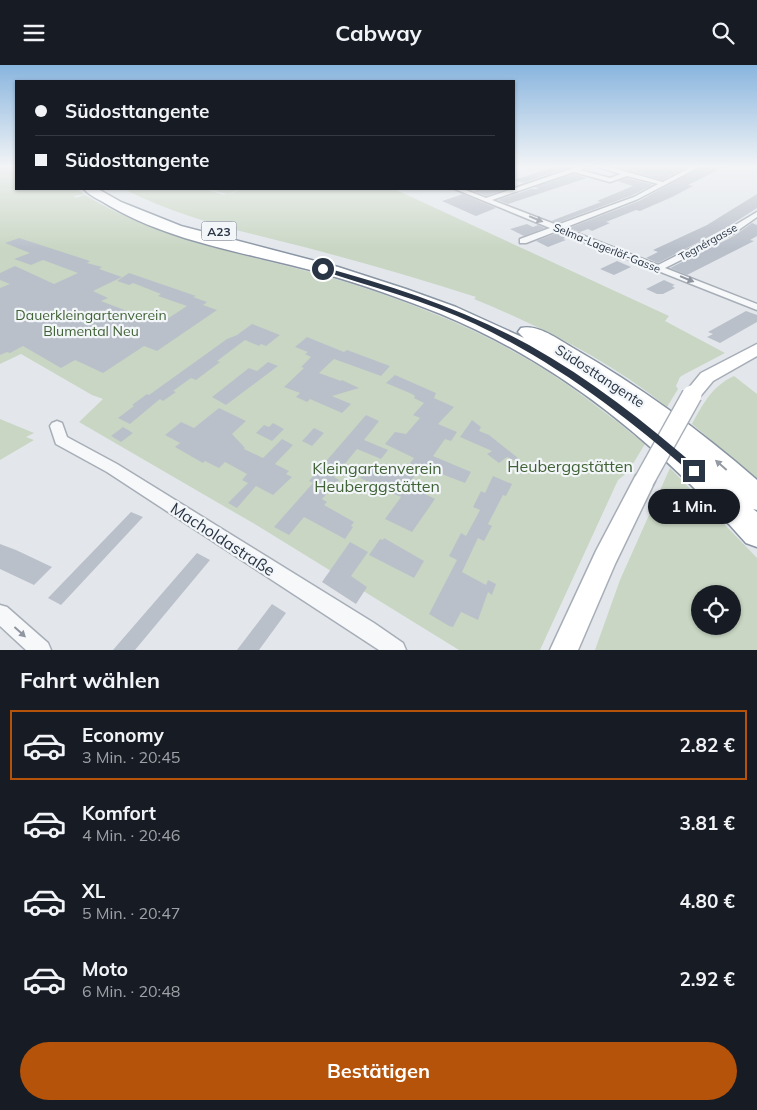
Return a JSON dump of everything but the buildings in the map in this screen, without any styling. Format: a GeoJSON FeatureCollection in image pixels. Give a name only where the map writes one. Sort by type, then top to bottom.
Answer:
{"type":"FeatureCollection","features":[{"type":"Feature","properties":{"kind":"highway","name":"Südosttangente"},"geometry":{"type":"LineString","coordinates":[[99,194],[121,207],[199,235],[384,287],[445,309],[506,337],[578,378],[633,418],[684,461],[757,533]]}},
{"type":"Feature","properties":{"kind":"highway","name":"Südosttangente"},"geometry":{"type":"LineString","coordinates":[[119,194],[142,206],[190,223],[423,288],[519,327],[578,360],[635,397],[702,449],[757,498]]}},
{"type":"Feature","properties":{"kind":"street","name":"Selma-Lagerlöf-Gasse"},"geometry":{"type":"LineString","coordinates":[[471,194],[757,307]]}},
{"type":"Feature","properties":{"kind":"street"},"geometry":{"type":"LineString","coordinates":[[486,200],[503,194]]}},
{"type":"Feature","properties":{"kind":"street"},"geometry":{"type":"LineString","coordinates":[[523,241],[644,194]]}},
{"type":"Feature","properties":{"kind":"street","name":"Tegnérgasse"},"geometry":{"type":"LineString","coordinates":[[658,268],[730,232],[757,214]]}},
{"type":"Feature","properties":{"kind":"street"},"geometry":{"type":"LineString","coordinates":[[564,650],[605,559],[644,481],[692,395],[707,377],[757,349]]}},
{"type":"Feature","properties":{"kind":"street","name":"Macholdastraße"},"geometry":{"type":"LineString","coordinates":[[57,426],[61,439],[112,468],[367,629],[396,650]]}},
{"type":"Feature","properties":{"kind":"street"},"geometry":{"type":"LineString","coordinates":[[0,614],[41,650]]}},
{"type":"Feature","properties":{"kind":"green space"},"geometry":{"type":"Polygon","coordinates":[[[0,194],[82,194],[74,196],[75,198],[85,195],[147,226],[214,247],[349,283],[396,299],[466,327],[547,371],[590,401],[645,444],[628,472],[618,480],[540,650],[459,650],[258,526],[79,422],[103,399],[92,395],[21,354],[0,364],[0,194]]]}},
{"type":"Feature","properties":{"kind":"green space"},"geometry":{"type":"Polygon","coordinates":[[[136,194],[405,194],[669,316],[665,321],[725,353],[680,377],[676,386],[678,389],[667,407],[645,390],[575,346],[525,321],[474,299],[476,297],[350,259],[214,224],[168,209],[136,194]]]}},
{"type":"Feature","properties":{"kind":"green space"},"geometry":{"type":"Polygon","coordinates":[[[734,376],[757,394],[757,479],[692,424],[714,390],[734,376]]]}},
{"type":"Feature","properties":{"kind":"green space"},"geometry":{"type":"Polygon","coordinates":[[[0,419],[34,433],[26,437],[34,440],[0,460],[0,419]]]}},
{"type":"Feature","properties":{"kind":"green space"},"geometry":{"type":"Polygon","coordinates":[[[670,468],[757,558],[757,650],[595,650],[620,580],[670,468]]]}},
{"type":"Feature","properties":{"kind":"route"},"geometry":{"type":"LineString","coordinates":[[323,269],[409,295],[477,323],[526,347],[578,378],[606,398],[633,418],[694,471]]}},
{"type":"Feature","properties":{"kind":"park label","name":"Dauerkleingartenverein Blumental Neu"},"geometry":{"type":"Point","coordinates":[91,323]}},
{"type":"Feature","properties":{"kind":"park label","name":"Heuberggstätten"},"geometry":{"type":"Point","coordinates":[570,466]}},
{"type":"Feature","properties":{"kind":"park label","name":"Kleingartenverein Heuberggstätten"},"geometry":{"type":"Point","coordinates":[377,477]}}]}
